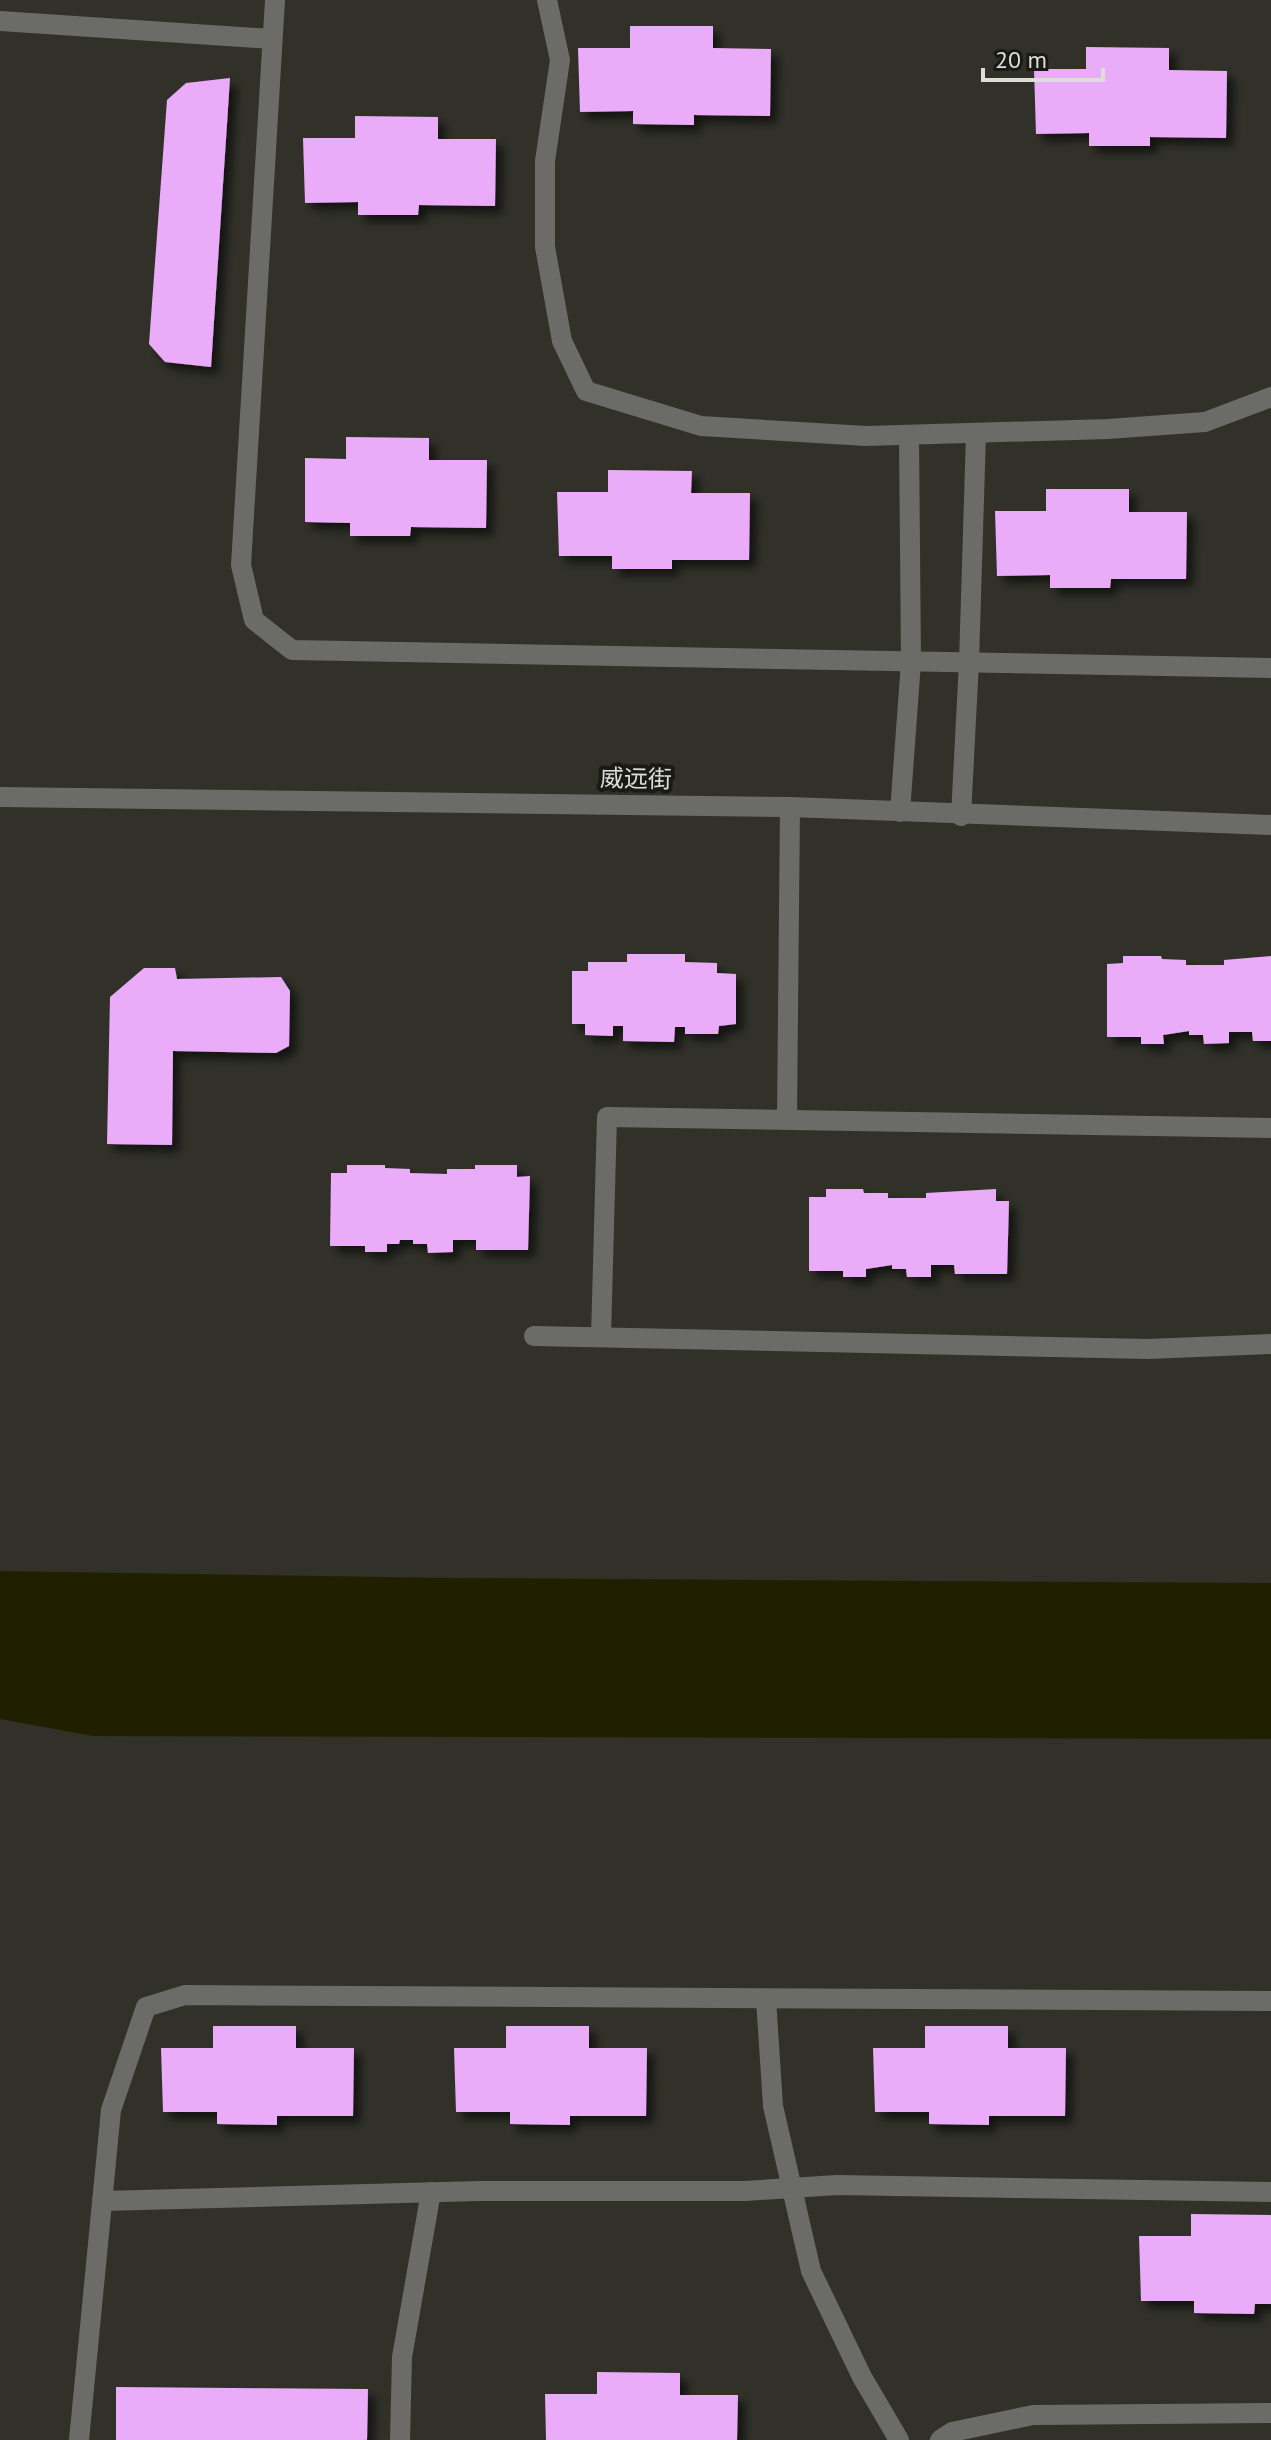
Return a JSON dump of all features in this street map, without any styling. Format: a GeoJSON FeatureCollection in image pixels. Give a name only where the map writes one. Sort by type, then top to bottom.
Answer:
{"type":"FeatureCollection","features":[{"type":"Feature","properties":{"kind":"street"},"geometry":{"type":"LineString","coordinates":[[275,0],[241,565],[254,620],[292,650],[1271,668]]}},
{"type":"Feature","properties":{"kind":"street"},"geometry":{"type":"LineString","coordinates":[[547,0],[560,60],[545,161],[545,247],[562,341],[586,391],[701,426],[866,436],[1108,429],[1205,422],[1271,397]]}},
{"type":"Feature","properties":{"kind":"street"},"geometry":{"type":"LineString","coordinates":[[0,21],[272,39]]}},
{"type":"Feature","properties":{"kind":"street"},"geometry":{"type":"LineString","coordinates":[[961,816],[976,434]]}},
{"type":"Feature","properties":{"kind":"street"},"geometry":{"type":"LineString","coordinates":[[900,812],[911,662],[909,436]]}},
{"type":"Feature","properties":{"kind":"street","name":"威远街"},"geometry":{"type":"LineString","coordinates":[[0,797],[790,807],[961,816],[1271,825]]}},
{"type":"Feature","properties":{"kind":"street"},"geometry":{"type":"LineString","coordinates":[[787,1118],[790,807]]}},
{"type":"Feature","properties":{"kind":"street"},"geometry":{"type":"LineString","coordinates":[[601,1337],[607,1117],[1271,1128]]}},
{"type":"Feature","properties":{"kind":"street"},"geometry":{"type":"LineString","coordinates":[[534,1336],[1148,1349],[1271,1344]]}},
{"type":"Feature","properties":{"kind":"street"},"geometry":{"type":"LineString","coordinates":[[79,2440],[111,2110],[146,2007],[185,1995],[1271,2001]]}},
{"type":"Feature","properties":{"kind":"street"},"geometry":{"type":"LineString","coordinates":[[766,1999],[773,2106],[811,2271],[862,2377],[899,2440]]}},
{"type":"Feature","properties":{"kind":"street"},"geometry":{"type":"LineString","coordinates":[[102,2201],[431,2192],[745,2191],[837,2185],[1271,2192]]}},
{"type":"Feature","properties":{"kind":"street"},"geometry":{"type":"LineString","coordinates":[[400,2440],[402,2357],[431,2192]]}},
{"type":"Feature","properties":{"kind":"street"},"geometry":{"type":"LineString","coordinates":[[940,2440],[952,2432],[1033,2415],[1271,2413]]}},
{"type":"Feature","properties":{"kind":"shaded area"},"geometry":{"type":"Polygon","coordinates":[[[0,1571],[452,1578],[1271,1583],[1271,1739],[93,1736],[0,1719],[0,1571]]]}},
{"type":"Feature","properties":{"kind":"building"},"geometry":{"type":"Polygon","coordinates":[[[630,26],[713,26],[713,48],[771,49],[770,116],[694,115],[694,125],[633,124],[633,111],[580,112],[578,48],[630,48],[630,26]]]}},
{"type":"Feature","properties":{"kind":"building"},"geometry":{"type":"Polygon","coordinates":[[[1086,47],[1169,48],[1169,70],[1227,71],[1226,138],[1150,137],[1150,146],[1089,146],[1089,133],[1036,134],[1034,69],[1086,69],[1086,47]]]}},
{"type":"Feature","properties":{"kind":"building"},"geometry":{"type":"Polygon","coordinates":[[[230,78],[211,367],[165,362],[149,344],[167,100],[186,83],[230,78]]]}},
{"type":"Feature","properties":{"kind":"building"},"geometry":{"type":"Polygon","coordinates":[[[355,116],[438,117],[438,139],[496,139],[495,206],[419,205],[418,215],[358,215],[358,202],[305,203],[303,138],[355,138],[355,116]]]}},
{"type":"Feature","properties":{"kind":"building"},"geometry":{"type":"Polygon","coordinates":[[[346,437],[429,438],[429,460],[487,460],[486,528],[411,527],[410,536],[350,536],[350,523],[305,522],[305,458],[346,459],[346,437]]]}},
{"type":"Feature","properties":{"kind":"building"},"geometry":{"type":"Polygon","coordinates":[[[608,470],[692,471],[691,493],[750,493],[749,560],[672,560],[672,569],[612,569],[612,556],[559,556],[557,492],[608,492],[608,470]]]}},
{"type":"Feature","properties":{"kind":"building"},"geometry":{"type":"Polygon","coordinates":[[[1046,489],[1129,489],[1129,512],[1187,512],[1186,579],[1111,579],[1110,588],[1050,588],[1050,575],[997,576],[995,511],[1046,511],[1046,489]]]}},
{"type":"Feature","properties":{"kind":"building"},"geometry":{"type":"Polygon","coordinates":[[[627,954],[685,954],[685,962],[717,963],[717,973],[736,974],[736,1024],[719,1026],[718,1034],[685,1034],[685,1027],[675,1027],[674,1042],[623,1041],[623,1026],[613,1026],[613,1036],[585,1035],[585,1024],[572,1024],[572,971],[588,971],[588,962],[627,962],[627,954]]]}},
{"type":"Feature","properties":{"kind":"building"},"geometry":{"type":"Polygon","coordinates":[[[1123,956],[1161,956],[1162,959],[1186,960],[1186,965],[1224,965],[1224,960],[1271,956],[1271,1041],[1253,1041],[1252,1032],[1229,1032],[1229,1043],[1204,1044],[1203,1035],[1189,1035],[1189,1031],[1163,1035],[1164,1044],[1141,1044],[1141,1037],[1107,1037],[1107,964],[1123,963],[1123,956]]]}},
{"type":"Feature","properties":{"kind":"building"},"geometry":{"type":"Polygon","coordinates":[[[144,968],[175,968],[177,979],[281,977],[290,991],[289,1046],[276,1053],[173,1051],[172,1145],[107,1144],[110,997],[144,968]]]}},
{"type":"Feature","properties":{"kind":"building"},"geometry":{"type":"Polygon","coordinates":[[[347,1165],[385,1165],[385,1168],[410,1169],[410,1173],[447,1174],[447,1169],[475,1169],[475,1165],[517,1165],[517,1177],[530,1176],[528,1250],[476,1250],[476,1240],[453,1240],[453,1252],[428,1253],[427,1244],[413,1244],[413,1240],[387,1244],[387,1252],[365,1252],[365,1246],[330,1246],[331,1173],[347,1173],[347,1165]]]}},
{"type":"Feature","properties":{"kind":"building"},"geometry":{"type":"Polygon","coordinates":[[[826,1189],[863,1189],[864,1193],[888,1193],[888,1198],[926,1198],[926,1193],[996,1189],[996,1201],[1009,1201],[1007,1274],[955,1274],[954,1265],[931,1265],[931,1277],[907,1277],[906,1269],[892,1269],[892,1265],[866,1269],[866,1277],[843,1277],[843,1271],[809,1271],[809,1197],[826,1197],[826,1189]]]}},
{"type":"Feature","properties":{"kind":"building"},"geometry":{"type":"Polygon","coordinates":[[[213,2026],[296,2026],[296,2048],[354,2048],[353,2116],[277,2116],[277,2125],[217,2124],[217,2112],[163,2112],[161,2048],[213,2048],[213,2026]]]}},
{"type":"Feature","properties":{"kind":"building"},"geometry":{"type":"Polygon","coordinates":[[[506,2026],[589,2026],[589,2048],[647,2048],[646,2116],[570,2116],[570,2125],[510,2124],[510,2112],[456,2112],[454,2048],[506,2048],[506,2026]]]}},
{"type":"Feature","properties":{"kind":"building"},"geometry":{"type":"Polygon","coordinates":[[[925,2026],[1008,2026],[1008,2048],[1066,2048],[1065,2116],[989,2116],[989,2125],[929,2124],[929,2112],[875,2112],[873,2048],[925,2048],[925,2026]]]}},
{"type":"Feature","properties":{"kind":"building"},"geometry":{"type":"Polygon","coordinates":[[[1191,2214],[1271,2215],[1271,2304],[1255,2304],[1254,2314],[1194,2313],[1194,2301],[1141,2301],[1139,2236],[1191,2236],[1191,2214]]]}},
{"type":"Feature","properties":{"kind":"building"},"geometry":{"type":"Polygon","coordinates":[[[597,2372],[680,2373],[680,2395],[738,2395],[737,2440],[546,2440],[545,2394],[597,2394],[597,2372]]]}},
{"type":"Feature","properties":{"kind":"building"},"geometry":{"type":"Polygon","coordinates":[[[116,2387],[368,2389],[367,2440],[116,2440],[116,2387]]]}}]}
